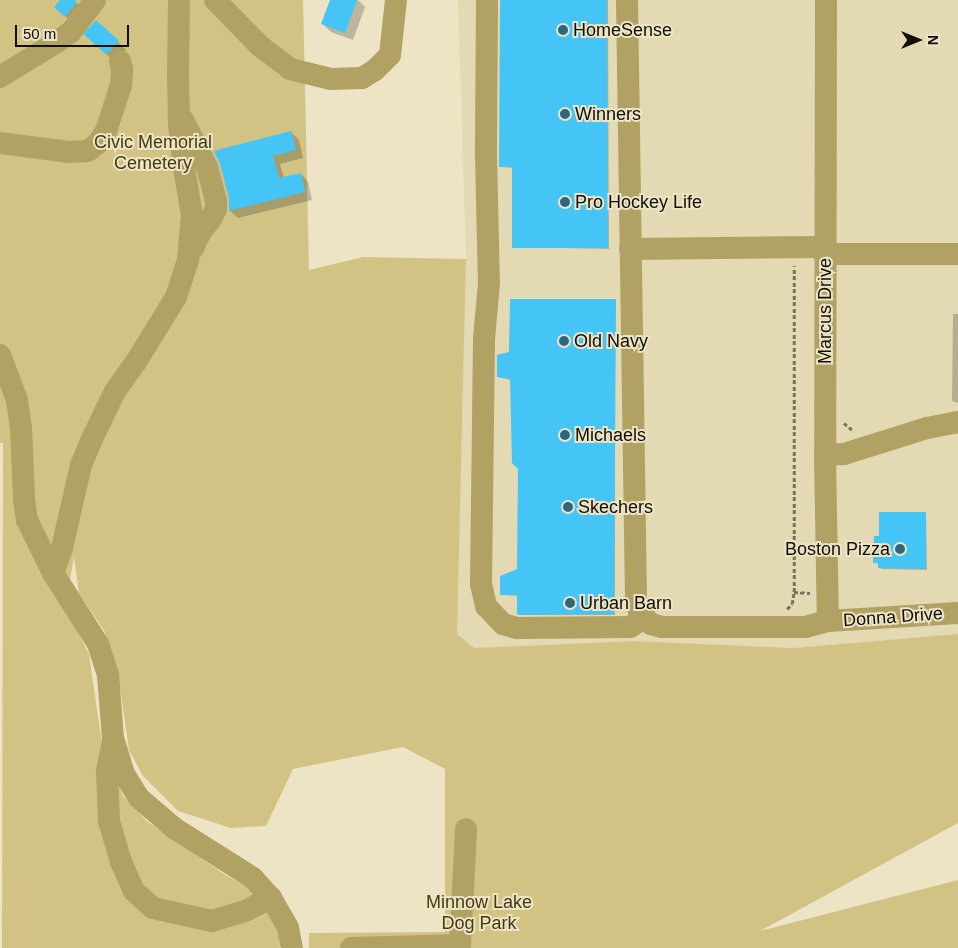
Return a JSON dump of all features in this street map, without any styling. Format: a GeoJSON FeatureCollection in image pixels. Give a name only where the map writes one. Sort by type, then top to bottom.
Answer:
{"type":"FeatureCollection","features":[{"type":"Feature","properties":{"kind":"street"},"geometry":{"type":"LineString","coordinates":[[0,77],[64,37],[95,0]]}},
{"type":"Feature","properties":{"kind":"street"},"geometry":{"type":"LineString","coordinates":[[53,573],[62,548],[81,466],[92,439],[114,393],[141,354],[176,297],[188,260],[192,215],[184,168],[179,114],[179,0]]}},
{"type":"Feature","properties":{"kind":"street"},"geometry":{"type":"LineString","coordinates":[[215,0],[260,46],[290,69],[330,79],[362,78],[375,70],[390,55],[396,0]]}},
{"type":"Feature","properties":{"kind":"street"},"geometry":{"type":"LineString","coordinates":[[487,0],[486,155],[489,282],[484,339],[481,584],[486,606],[503,624],[518,628],[630,627],[644,618],[636,602],[627,0]]}},
{"type":"Feature","properties":{"kind":"street","name":"Marcus Drive"},"geometry":{"type":"LineString","coordinates":[[826,0],[824,250],[828,621]]}},
{"type":"Feature","properties":{"kind":"street"},"geometry":{"type":"LineString","coordinates":[[0,143],[68,152],[88,151],[98,143],[106,131],[121,85],[122,69],[120,61]]}},
{"type":"Feature","properties":{"kind":"street"},"geometry":{"type":"LineString","coordinates":[[630,249],[824,250],[958,254]]}},
{"type":"Feature","properties":{"kind":"street"},"geometry":{"type":"LineString","coordinates":[[0,355],[17,400],[27,520],[53,573],[98,644],[108,675],[114,738],[124,774],[138,798],[174,828],[253,878],[271,898],[288,928],[292,948]]}},
{"type":"Feature","properties":{"kind":"street"},"geometry":{"type":"LineString","coordinates":[[825,455],[844,454],[927,428],[958,422]]}},
{"type":"Feature","properties":{"kind":"street","name":"Donna Drive"},"geometry":{"type":"LineString","coordinates":[[644,618],[651,624],[662,627],[806,627],[828,621],[958,613]]}},
{"type":"Feature","properties":{"kind":"street"},"geometry":{"type":"LineString","coordinates":[[114,738],[107,771],[109,821],[121,862],[134,891],[153,908],[212,921],[248,910],[271,898]]}},
{"type":"Feature","properties":{"kind":"street"},"geometry":{"type":"LineString","coordinates":[[351,948],[460,945],[466,829]]}},
{"type":"Feature","properties":{"kind":"path"},"geometry":{"type":"LineString","coordinates":[[784,613],[792,604],[794,592],[794,261]]}},
{"type":"Feature","properties":{"kind":"shaded area"},"geometry":{"type":"Polygon","coordinates":[[[458,0],[958,0],[958,634],[793,648],[635,641],[474,648],[456,634],[466,259],[458,0]]]}},
{"type":"Feature","properties":{"kind":"green space"},"geometry":{"type":"Polygon","coordinates":[[[0,0],[303,0],[309,270],[363,257],[466,259],[457,634],[474,648],[635,641],[793,648],[958,634],[958,823],[760,931],[958,880],[958,948],[309,948],[309,933],[445,932],[445,769],[403,747],[293,769],[266,826],[231,828],[178,811],[143,776],[129,750],[120,688],[105,632],[79,593],[74,557],[65,608],[89,654],[101,737],[123,796],[148,822],[227,876],[252,889],[278,925],[280,948],[2,948],[3,443],[0,443],[0,0]]]}},
{"type":"Feature","properties":{"kind":"building"},"geometry":{"type":"Polygon","coordinates":[[[60,0],[75,0],[77,2],[65,17],[54,7],[60,0]]]}},
{"type":"Feature","properties":{"kind":"building"},"geometry":{"type":"Polygon","coordinates":[[[330,0],[357,0],[345,33],[321,24],[330,0]]]}},
{"type":"Feature","properties":{"kind":"building"},"geometry":{"type":"Polygon","coordinates":[[[500,0],[607,0],[608,248],[512,248],[512,167],[499,167],[500,0]]]}},
{"type":"Feature","properties":{"kind":"building"},"geometry":{"type":"Polygon","coordinates":[[[96,20],[119,41],[106,55],[83,34],[96,20]]]}},
{"type":"Feature","properties":{"kind":"building"},"geometry":{"type":"Polygon","coordinates":[[[291,131],[296,150],[273,156],[279,178],[301,173],[305,192],[229,211],[229,198],[220,164],[214,151],[291,131]]]}},
{"type":"Feature","properties":{"kind":"building"},"geometry":{"type":"Polygon","coordinates":[[[510,299],[616,299],[614,614],[519,615],[517,614],[517,595],[500,595],[500,576],[517,569],[518,469],[512,463],[510,379],[497,377],[497,355],[509,352],[510,299]]]}},
{"type":"Feature","properties":{"kind":"building","name":"Boston Pizza"},"geometry":{"type":"Polygon","coordinates":[[[879,512],[926,512],[926,569],[878,568],[878,563],[873,563],[874,536],[879,536],[879,512]]]}},
{"type":"Feature","properties":{"kind":"place","name":"HomeSense"},"geometry":{"type":"Point","coordinates":[563,30]}},
{"type":"Feature","properties":{"kind":"place","name":"Winners"},"geometry":{"type":"Point","coordinates":[565,114]}},
{"type":"Feature","properties":{"kind":"place","name":"Pro Hockey Life"},"geometry":{"type":"Point","coordinates":[565,202]}},
{"type":"Feature","properties":{"kind":"place","name":"Old Navy"},"geometry":{"type":"Point","coordinates":[564,341]}},
{"type":"Feature","properties":{"kind":"place","name":"Michaels"},"geometry":{"type":"Point","coordinates":[565,435]}},
{"type":"Feature","properties":{"kind":"place","name":"Skechers"},"geometry":{"type":"Point","coordinates":[568,507]}},
{"type":"Feature","properties":{"kind":"place","name":"Boston Pizza"},"geometry":{"type":"Point","coordinates":[900,549]}},
{"type":"Feature","properties":{"kind":"place","name":"Urban Barn"},"geometry":{"type":"Point","coordinates":[570,603]}},
{"type":"Feature","properties":{"kind":"park label","name":"Civic Memorial Cemetery"},"geometry":{"type":"Point","coordinates":[153,153]}},
{"type":"Feature","properties":{"kind":"park label","name":"Minnow Lake Dog Park"},"geometry":{"type":"Point","coordinates":[479,913]}}]}
